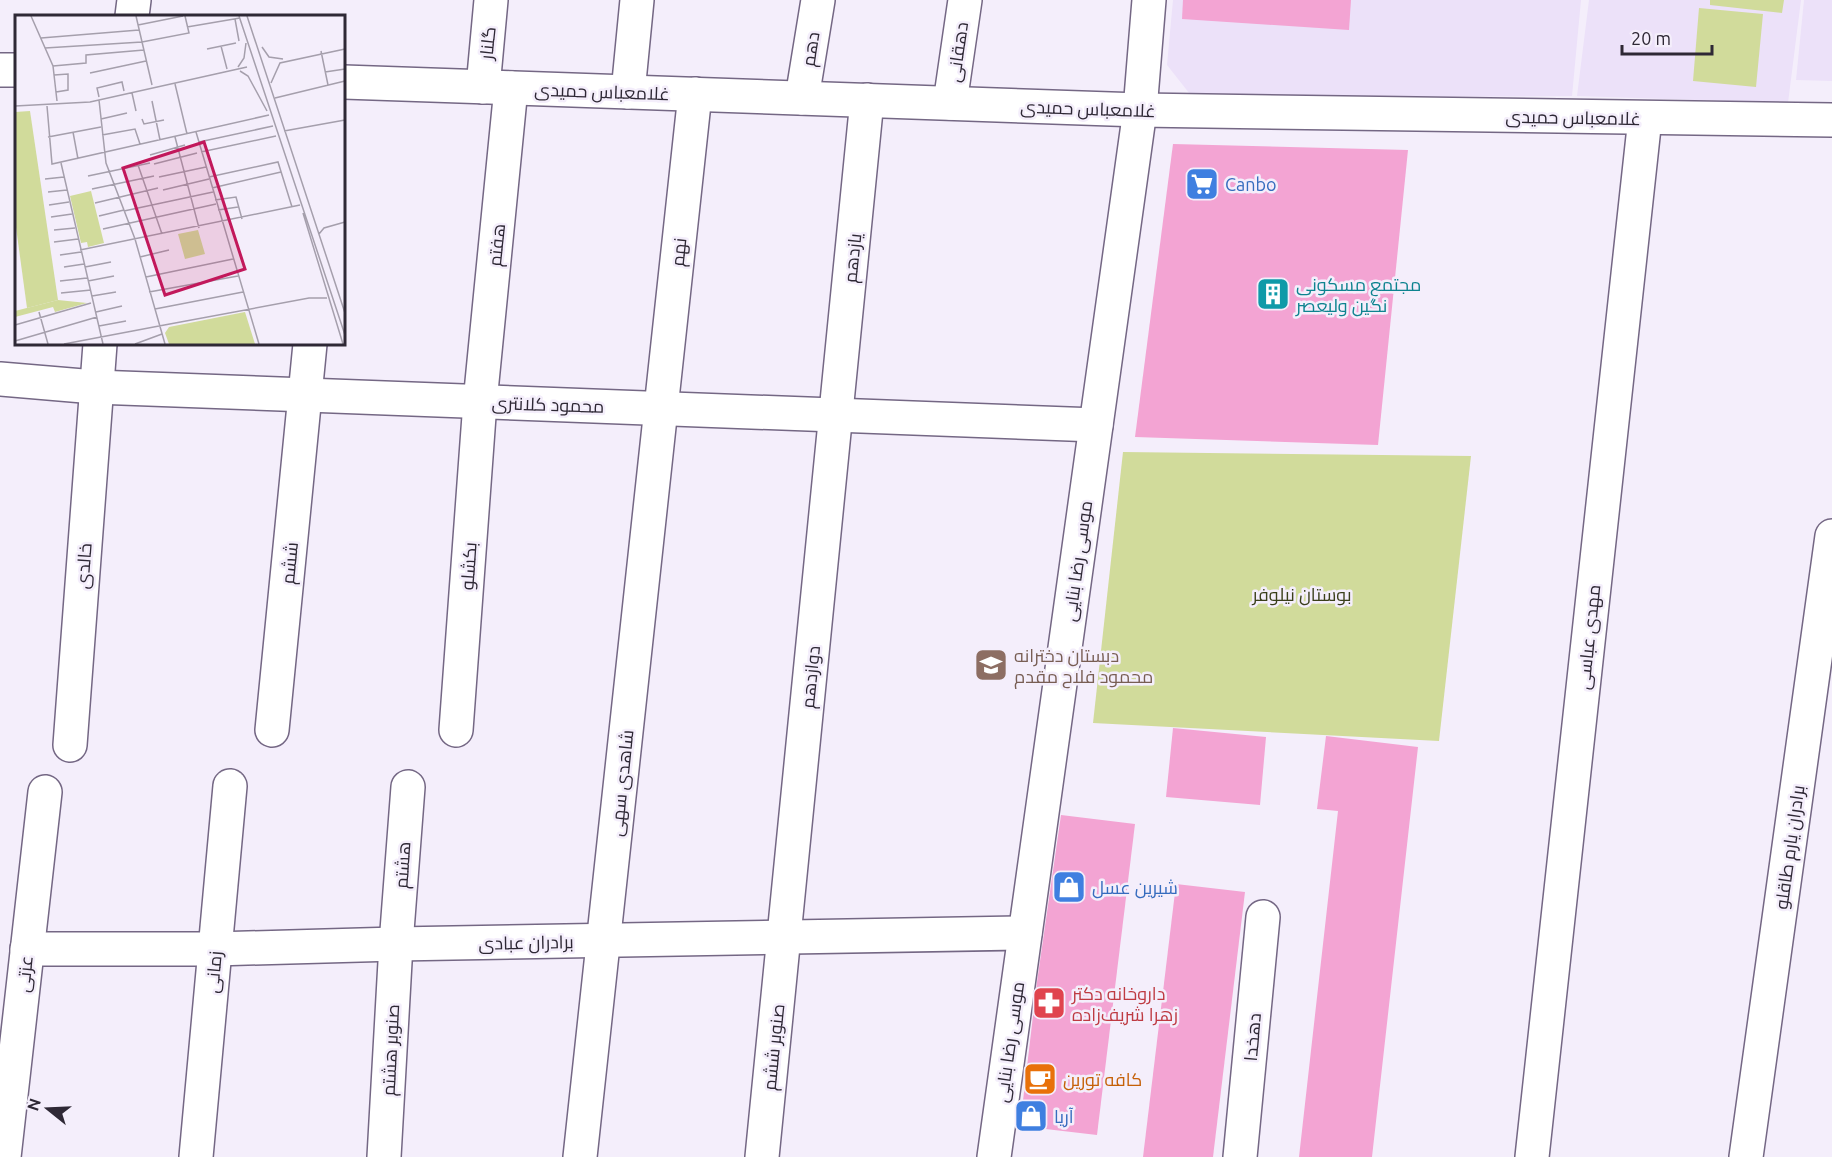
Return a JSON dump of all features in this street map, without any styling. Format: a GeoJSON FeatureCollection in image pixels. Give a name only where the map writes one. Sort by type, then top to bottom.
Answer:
{"type":"FeatureCollection","features":[{"type":"Feature","properties":{"kind":"street"},"geometry":{"type":"LineString","coordinates":[[132,15],[134,0]]}},
{"type":"Feature","properties":{"kind":"street","name":"گلنار"},"geometry":{"type":"LineString","coordinates":[[491,0],[497,87]]}},
{"type":"Feature","properties":{"kind":"street"},"geometry":{"type":"LineString","coordinates":[[628,92],[637,0]]}},
{"type":"Feature","properties":{"kind":"street","name":"دهم"},"geometry":{"type":"LineString","coordinates":[[802,98],[818,0]]}},
{"type":"Feature","properties":{"kind":"street","name":"دهقانی"},"geometry":{"type":"LineString","coordinates":[[950,104],[965,0]]}},
{"type":"Feature","properties":{"kind":"street","name":"موسی رضا بنایی"},"geometry":{"type":"LineString","coordinates":[[994,1157],[1140,110],[1149,0]]}},
{"type":"Feature","properties":{"kind":"street","name":"غلامعباس حمیدی"},"geometry":{"type":"LineString","coordinates":[[345,82],[1140,110],[1832,120]]}},
{"type":"Feature","properties":{"kind":"street","name":"هفتم"},"geometry":{"type":"LineString","coordinates":[[480,402],[497,87]]}},
{"type":"Feature","properties":{"kind":"street","name":"نهم"},"geometry":{"type":"LineString","coordinates":[[661,409],[695,94]]}},
{"type":"Feature","properties":{"kind":"street","name":"یازدهم"},"geometry":{"type":"LineString","coordinates":[[836,415],[867,100]]}},
{"type":"Feature","properties":{"kind":"street","name":"مهدی عباسی"},"geometry":{"type":"LineString","coordinates":[[1532,1157],[1645,118]]}},
{"type":"Feature","properties":{"kind":"street","name":"خالدی"},"geometry":{"type":"LineString","coordinates":[[70,745],[100,345]]}},
{"type":"Feature","properties":{"kind":"street","name":"ششم"},"geometry":{"type":"LineString","coordinates":[[272,730],[310,345]]}},
{"type":"Feature","properties":{"kind":"street","name":"محمود کلانتری"},"geometry":{"type":"LineString","coordinates":[[0,379],[95,387],[1096,425]]}},
{"type":"Feature","properties":{"kind":"street","name":"بکشلو"},"geometry":{"type":"LineString","coordinates":[[456,730],[480,402]]}},
{"type":"Feature","properties":{"kind":"street","name":"شاهدی سهی"},"geometry":{"type":"LineString","coordinates":[[580,1157],[661,409]]}},
{"type":"Feature","properties":{"kind":"street","name":"دوازدهم"},"geometry":{"type":"LineString","coordinates":[[784,938],[836,415]]}},
{"type":"Feature","properties":{"kind":"street","name":"برادران یارم طاقلو"},"geometry":{"type":"LineString","coordinates":[[1746,1157],[1832,536]]}},
{"type":"Feature","properties":{"kind":"street","name":"زمانی"},"geometry":{"type":"LineString","coordinates":[[196,1157],[230,786]]}},
{"type":"Feature","properties":{"kind":"street","name":"هشتم"},"geometry":{"type":"LineString","coordinates":[[396,944],[408,787]]}},
{"type":"Feature","properties":{"kind":"street","name":"عزتی"},"geometry":{"type":"LineString","coordinates":[[4,1157],[45,792]]}},
{"type":"Feature","properties":{"kind":"street","name":"دهخدا"},"geometry":{"type":"LineString","coordinates":[[1240,1157],[1263,917]]}},
{"type":"Feature","properties":{"kind":"street","name":"برادران عبادی"},"geometry":{"type":"LineString","coordinates":[[27,949],[215,949],[1024,933]]}},
{"type":"Feature","properties":{"kind":"street","name":"صنوبر ششم"},"geometry":{"type":"LineString","coordinates":[[762,1157],[784,938]]}},
{"type":"Feature","properties":{"kind":"street","name":"صنوبر هشتم"},"geometry":{"type":"LineString","coordinates":[[384,1157],[396,944]]}},
{"type":"Feature","properties":{"kind":"shaded area"},"geometry":{"type":"Polygon","coordinates":[[[1173,0],[1581,0],[1572,96],[1193,98],[1167,65],[1173,0]]]}},
{"type":"Feature","properties":{"kind":"shaded area"},"geometry":{"type":"Polygon","coordinates":[[[1589,0],[1801,0],[1788,103],[1577,96],[1589,0]]]}},
{"type":"Feature","properties":{"kind":"shaded area"},"geometry":{"type":"Polygon","coordinates":[[[1804,0],[1832,0],[1832,81],[1796,80],[1804,0]]]}},
{"type":"Feature","properties":{"kind":"green space"},"geometry":{"type":"Polygon","coordinates":[[[1710,0],[1784,0],[1782,13],[1710,5],[1710,0]]]}},
{"type":"Feature","properties":{"kind":"green space"},"geometry":{"type":"Polygon","coordinates":[[[1699,8],[1763,14],[1756,87],[1693,81],[1699,8]]]}},
{"type":"Feature","properties":{"kind":"green space","name":"بوستان نیلوفر"},"geometry":{"type":"Polygon","coordinates":[[[1123,452],[1471,456],[1439,741],[1093,723],[1123,452]]]}},
{"type":"Feature","properties":{"kind":"building"},"geometry":{"type":"Polygon","coordinates":[[[1183,0],[1351,0],[1349,30],[1182,19],[1183,0]]]}},
{"type":"Feature","properties":{"kind":"building","name":"مجتمع مسکونی نگین ولیعصر"},"geometry":{"type":"Polygon","coordinates":[[[1173,144],[1408,150],[1378,445],[1135,437],[1173,144]]]}},
{"type":"Feature","properties":{"kind":"building"},"geometry":{"type":"Polygon","coordinates":[[[1173,728],[1266,737],[1260,805],[1166,797],[1173,728]]]}},
{"type":"Feature","properties":{"kind":"building"},"geometry":{"type":"Polygon","coordinates":[[[1326,736],[1418,747],[1372,1157],[1299,1157],[1338,811],[1317,809],[1326,736]]]}},
{"type":"Feature","properties":{"kind":"building"},"geometry":{"type":"Polygon","coordinates":[[[1061,815],[1135,824],[1097,1135],[1020,1126],[1037,982],[1061,815]]]}},
{"type":"Feature","properties":{"kind":"building"},"geometry":{"type":"Polygon","coordinates":[[[1176,884],[1245,892],[1213,1157],[1143,1157],[1176,884]]]}},
{"type":"Feature","properties":{"kind":"place","name":"Canbo"},"geometry":{"type":"Point","coordinates":[1202,184]}},
{"type":"Feature","properties":{"kind":"place","name":"مجتمع مسکونی نگین ولیعصر"},"geometry":{"type":"Point","coordinates":[1273,294]}},
{"type":"Feature","properties":{"kind":"place","name":"دبستان دخترانه محمود فلاح مقدم"},"geometry":{"type":"Point","coordinates":[991,665]}},
{"type":"Feature","properties":{"kind":"place","name":"شیرین عسل"},"geometry":{"type":"Point","coordinates":[1069,887]}},
{"type":"Feature","properties":{"kind":"place","name":"داروخانه دکتر زهرا شریف‌زاده"},"geometry":{"type":"Point","coordinates":[1049,1003]}},
{"type":"Feature","properties":{"kind":"place","name":"کافه تورین"},"geometry":{"type":"Point","coordinates":[1040,1079]}},
{"type":"Feature","properties":{"kind":"place","name":"آریا"},"geometry":{"type":"Point","coordinates":[1031,1116]}}]}
